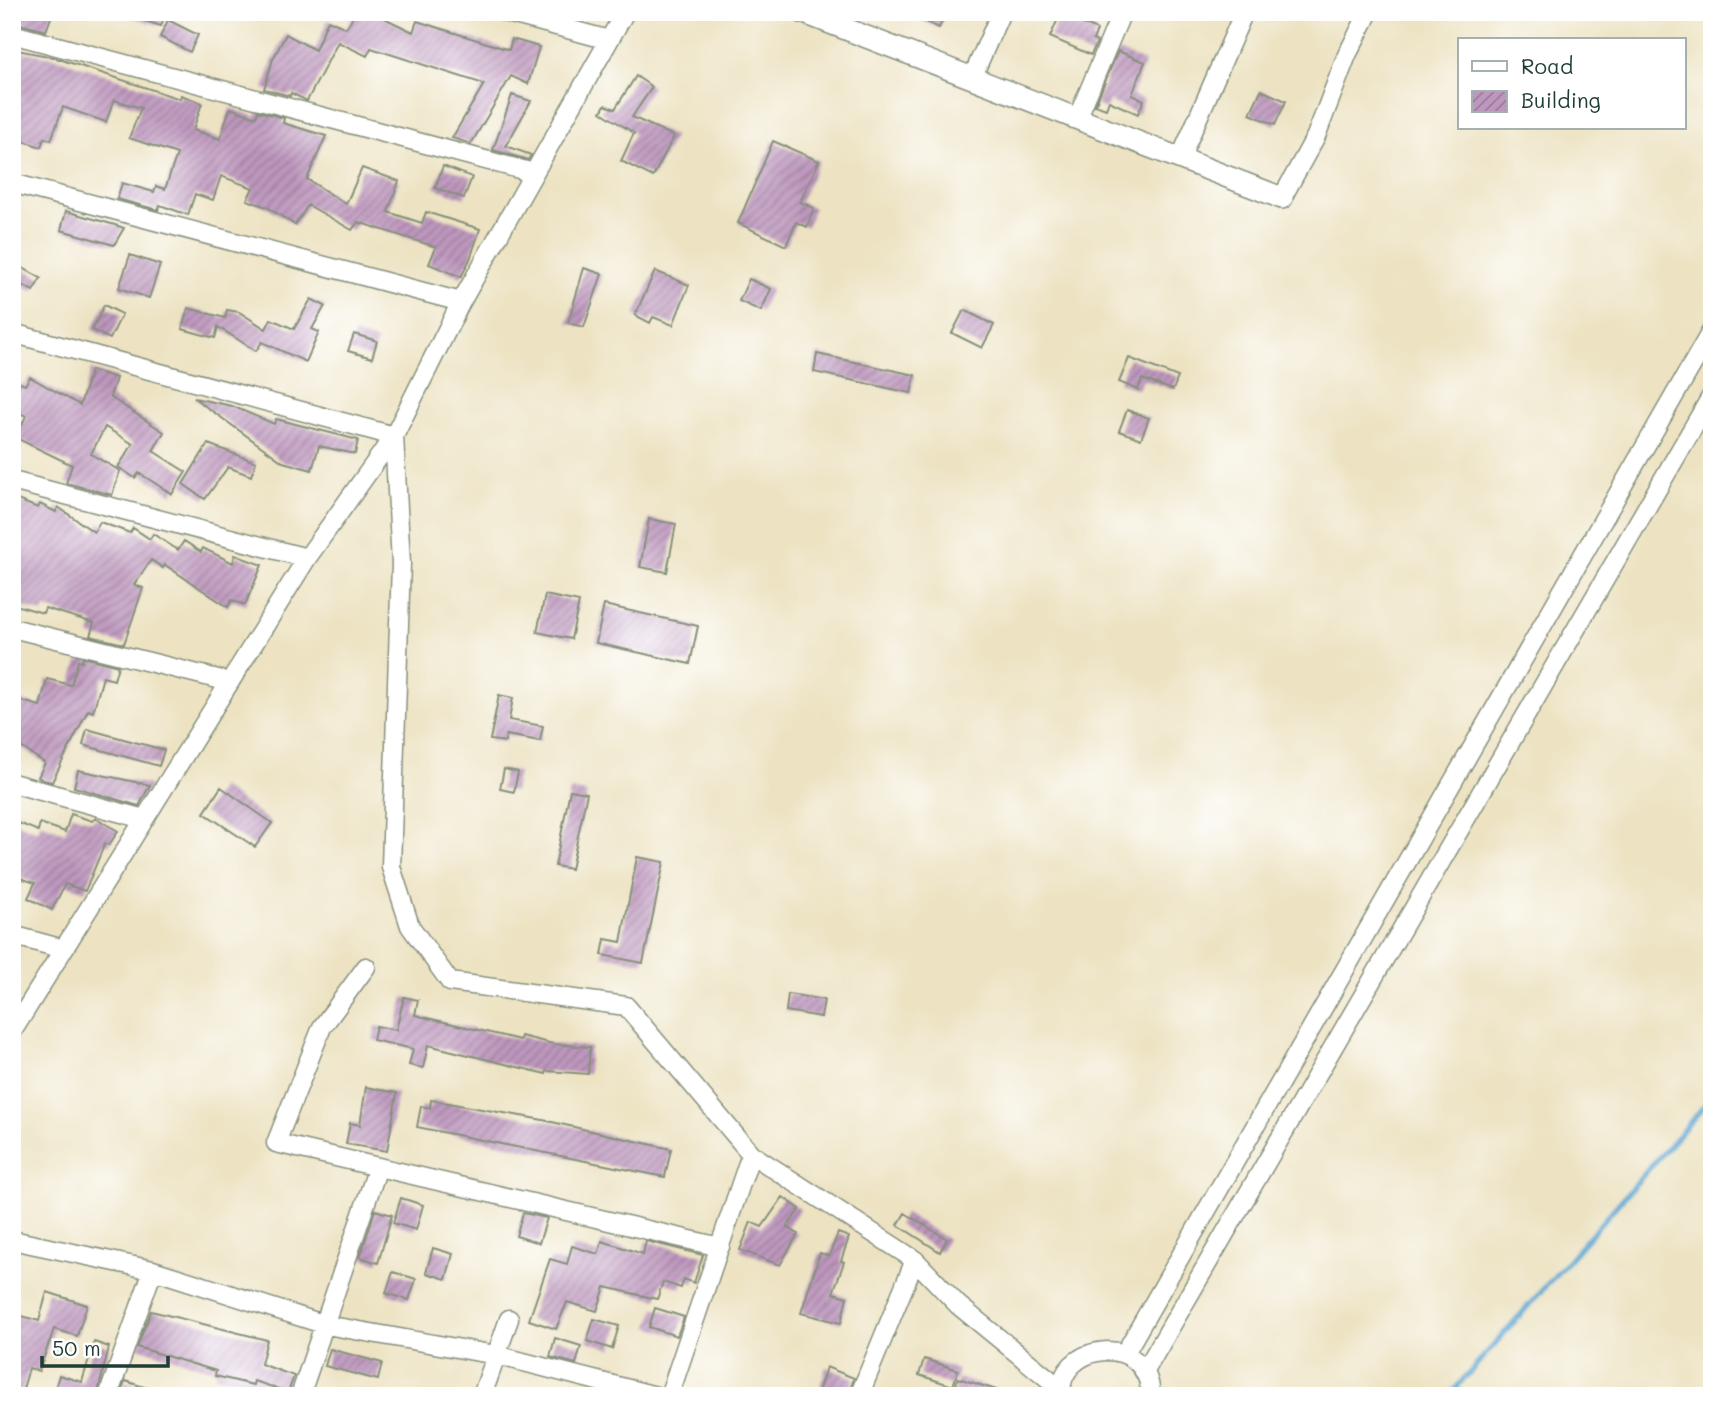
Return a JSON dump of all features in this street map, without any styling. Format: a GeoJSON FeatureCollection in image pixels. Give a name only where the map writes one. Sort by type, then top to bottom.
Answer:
{"type":"FeatureCollection","features":[{"type":"Feature","properties":{"kind":"street"},"geometry":{"type":"LineString","coordinates":[[504,12],[609,40]]}},
{"type":"Feature","properties":{"kind":"street"},"geometry":{"type":"LineString","coordinates":[[12,1032],[307,558],[394,436],[461,302],[625,12]]}},
{"type":"Feature","properties":{"kind":"street"},"geometry":{"type":"LineString","coordinates":[[972,78],[1002,12]]}},
{"type":"Feature","properties":{"kind":"street"},"geometry":{"type":"LineString","coordinates":[[1077,119],[1122,12]]}},
{"type":"Feature","properties":{"kind":"street"},"geometry":{"type":"LineString","coordinates":[[1180,159],[1244,12]]}},
{"type":"Feature","properties":{"kind":"street"},"geometry":{"type":"LineString","coordinates":[[814,14],[1282,198],[1316,136],[1347,55],[1369,12]]}},
{"type":"Feature","properties":{"kind":"street"},"geometry":{"type":"LineString","coordinates":[[12,34],[534,173]]}},
{"type":"Feature","properties":{"kind":"street"},"geometry":{"type":"LineString","coordinates":[[12,183],[461,302]]}},
{"type":"Feature","properties":{"kind":"street"},"geometry":{"type":"LineString","coordinates":[[1125,1353],[1712,330]]}},
{"type":"Feature","properties":{"kind":"street"},"geometry":{"type":"LineString","coordinates":[[12,333],[394,436]]}},
{"type":"Feature","properties":{"kind":"street"},"geometry":{"type":"LineString","coordinates":[[1145,1371],[1712,395]]}},
{"type":"Feature","properties":{"kind":"street"},"geometry":{"type":"LineString","coordinates":[[394,436],[401,563],[391,867],[410,926],[450,982],[626,1006],[751,1154],[915,1260],[958,1305],[1008,1343],[1061,1392],[1067,1374],[1080,1359],[1098,1350],[1125,1353],[1145,1371],[1152,1396]]}},
{"type":"Feature","properties":{"kind":"street"},"geometry":{"type":"LineString","coordinates":[[12,481],[307,558]]}},
{"type":"Feature","properties":{"kind":"street"},"geometry":{"type":"LineString","coordinates":[[12,628],[230,682]]}},
{"type":"Feature","properties":{"kind":"street"},"geometry":{"type":"LineString","coordinates":[[12,783],[144,819]]}},
{"type":"Feature","properties":{"kind":"street"},"geometry":{"type":"LineString","coordinates":[[12,935],[63,949]]}},
{"type":"Feature","properties":{"kind":"street"},"geometry":{"type":"LineString","coordinates":[[366,967],[322,1027],[276,1143],[720,1247]]}},
{"type":"Feature","properties":{"kind":"street"},"geometry":{"type":"LineString","coordinates":[[669,1396],[751,1154]]}},
{"type":"Feature","properties":{"kind":"street"},"geometry":{"type":"LineString","coordinates":[[300,1396],[377,1167]]}},
{"type":"Feature","properties":{"kind":"street"},"geometry":{"type":"LineString","coordinates":[[12,1240],[153,1270],[326,1325],[496,1355],[656,1396]]}},
{"type":"Feature","properties":{"kind":"street"},"geometry":{"type":"LineString","coordinates":[[859,1396],[915,1260]]}},
{"type":"Feature","properties":{"kind":"street"},"geometry":{"type":"LineString","coordinates":[[108,1396],[153,1270]]}},
{"type":"Feature","properties":{"kind":"street"},"geometry":{"type":"LineString","coordinates":[[482,1396],[509,1318]]}},
{"type":"Feature","properties":{"kind":"building"},"geometry":{"type":"Polygon","coordinates":[[[12,12],[53,12],[46,31],[12,22],[12,12]]]}},
{"type":"Feature","properties":{"kind":"building"},"geometry":{"type":"Polygon","coordinates":[[[127,12],[166,12],[161,26],[126,15],[127,12]]]}},
{"type":"Feature","properties":{"kind":"building"},"geometry":{"type":"Polygon","coordinates":[[[356,12],[372,12],[413,32],[417,21],[509,50],[512,39],[539,47],[528,84],[511,76],[471,144],[452,138],[484,84],[371,48],[367,56],[338,42],[307,101],[291,93],[290,96],[264,89],[273,59],[286,34],[315,50],[328,20],[346,28],[356,12]]]}},
{"type":"Feature","properties":{"kind":"building"},"geometry":{"type":"Polygon","coordinates":[[[903,12],[947,12],[939,28],[903,12]]]}},
{"type":"Feature","properties":{"kind":"building"},"geometry":{"type":"Polygon","coordinates":[[[1061,12],[1085,12],[1081,23],[1097,30],[1093,40],[1097,42],[1091,55],[1050,37],[1061,12]]]}},
{"type":"Feature","properties":{"kind":"building"},"geometry":{"type":"Polygon","coordinates":[[[168,20],[198,35],[190,52],[160,37],[168,20]]]}},
{"type":"Feature","properties":{"kind":"building"},"geometry":{"type":"Polygon","coordinates":[[[12,49],[53,57],[180,99],[181,95],[202,103],[193,130],[220,139],[230,108],[256,117],[258,111],[284,118],[283,123],[326,136],[307,179],[346,204],[362,168],[399,181],[388,212],[422,223],[426,212],[480,229],[470,259],[461,277],[429,264],[436,247],[358,222],[352,230],[308,205],[295,225],[267,207],[247,200],[253,188],[221,176],[213,200],[195,194],[188,215],[160,205],[158,210],[117,199],[122,183],[154,192],[156,186],[165,189],[177,154],[129,138],[141,108],[114,100],[106,122],[63,107],[51,140],[44,138],[41,147],[12,137],[12,49]]]}},
{"type":"Feature","properties":{"kind":"building"},"geometry":{"type":"Polygon","coordinates":[[[1118,51],[1145,62],[1132,95],[1144,100],[1138,114],[1109,101],[1106,109],[1095,105],[1118,51]]]}},
{"type":"Feature","properties":{"kind":"building"},"geometry":{"type":"Polygon","coordinates":[[[636,76],[652,87],[632,117],[674,136],[653,177],[621,161],[634,133],[601,112],[605,105],[615,109],[636,76]]]}},
{"type":"Feature","properties":{"kind":"building"},"geometry":{"type":"Polygon","coordinates":[[[1261,90],[1286,101],[1275,125],[1250,114],[1261,90]]]}},
{"type":"Feature","properties":{"kind":"building"},"geometry":{"type":"Polygon","coordinates":[[[512,95],[531,101],[506,146],[531,155],[528,160],[493,150],[512,95]]]}},
{"type":"Feature","properties":{"kind":"building"},"geometry":{"type":"Polygon","coordinates":[[[773,141],[819,161],[800,202],[814,208],[807,227],[796,222],[786,246],[738,223],[773,141]]]}},
{"type":"Feature","properties":{"kind":"building"},"geometry":{"type":"Polygon","coordinates":[[[443,166],[472,177],[464,198],[435,188],[443,166]]]}},
{"type":"Feature","properties":{"kind":"building"},"geometry":{"type":"Polygon","coordinates":[[[66,211],[124,228],[114,245],[61,230],[66,211]]]}},
{"type":"Feature","properties":{"kind":"building"},"geometry":{"type":"Polygon","coordinates":[[[130,255],[160,265],[149,298],[119,288],[130,255]]]}},
{"type":"Feature","properties":{"kind":"building"},"geometry":{"type":"Polygon","coordinates":[[[12,262],[41,278],[33,291],[23,285],[12,303],[12,262]]]}},
{"type":"Feature","properties":{"kind":"building"},"geometry":{"type":"Polygon","coordinates":[[[584,268],[602,274],[584,327],[568,323],[584,268]]]}},
{"type":"Feature","properties":{"kind":"building"},"geometry":{"type":"Polygon","coordinates":[[[655,271],[689,285],[673,325],[653,317],[650,323],[635,315],[655,271]]]}},
{"type":"Feature","properties":{"kind":"building"},"geometry":{"type":"Polygon","coordinates":[[[749,279],[771,289],[761,311],[739,301],[749,279]]]}},
{"type":"Feature","properties":{"kind":"building"},"geometry":{"type":"Polygon","coordinates":[[[311,299],[325,306],[312,329],[319,332],[306,362],[262,342],[256,351],[218,327],[215,338],[182,329],[188,308],[225,318],[227,310],[239,312],[266,329],[271,319],[294,329],[311,299]]]}},
{"type":"Feature","properties":{"kind":"building"},"geometry":{"type":"Polygon","coordinates":[[[104,305],[122,314],[110,339],[92,330],[104,305]]]}},
{"type":"Feature","properties":{"kind":"building"},"geometry":{"type":"Polygon","coordinates":[[[964,310],[994,325],[982,348],[952,333],[964,310]]]}},
{"type":"Feature","properties":{"kind":"building"},"geometry":{"type":"Polygon","coordinates":[[[354,334],[377,341],[372,358],[348,351],[354,334]]]}},
{"type":"Feature","properties":{"kind":"building"},"geometry":{"type":"Polygon","coordinates":[[[817,354],[915,375],[911,393],[814,372],[817,354]]]}},
{"type":"Feature","properties":{"kind":"building"},"geometry":{"type":"Polygon","coordinates":[[[1129,358],[1178,377],[1173,390],[1142,379],[1138,390],[1119,382],[1129,358]]]}},
{"type":"Feature","properties":{"kind":"building"},"geometry":{"type":"Polygon","coordinates":[[[91,370],[116,378],[110,397],[164,432],[153,451],[186,472],[172,494],[139,473],[135,478],[118,467],[133,444],[105,427],[91,454],[120,471],[112,495],[66,483],[72,465],[16,438],[26,416],[12,409],[12,397],[20,383],[25,385],[30,377],[80,405],[91,370]]]}},
{"type":"Feature","properties":{"kind":"building"},"geometry":{"type":"Polygon","coordinates":[[[194,398],[232,406],[274,424],[276,419],[358,440],[355,454],[319,446],[312,470],[283,462],[194,398]]]}},
{"type":"Feature","properties":{"kind":"building"},"geometry":{"type":"Polygon","coordinates":[[[1127,410],[1149,418],[1141,439],[1119,431],[1127,410]]]}},
{"type":"Feature","properties":{"kind":"building"},"geometry":{"type":"Polygon","coordinates":[[[208,444],[256,462],[251,476],[228,467],[205,499],[183,484],[208,444]]]}},
{"type":"Feature","properties":{"kind":"building"},"geometry":{"type":"Polygon","coordinates":[[[12,498],[38,508],[40,504],[56,512],[58,507],[94,532],[100,522],[130,533],[133,528],[150,539],[153,534],[178,550],[184,541],[201,552],[203,548],[233,563],[235,555],[262,565],[245,605],[232,600],[228,607],[165,565],[163,568],[151,560],[134,585],[143,588],[124,644],[90,636],[94,623],[45,608],[43,613],[12,604],[12,498]]]}},
{"type":"Feature","properties":{"kind":"building"},"geometry":{"type":"Polygon","coordinates":[[[649,519],[676,524],[667,572],[640,567],[649,519]]]}},
{"type":"Feature","properties":{"kind":"building"},"geometry":{"type":"Polygon","coordinates":[[[545,595],[579,602],[571,639],[537,632],[545,595]]]}},
{"type":"Feature","properties":{"kind":"building"},"geometry":{"type":"Polygon","coordinates":[[[604,605],[698,626],[690,664],[596,643],[604,605]]]}},
{"type":"Feature","properties":{"kind":"building"},"geometry":{"type":"Polygon","coordinates":[[[83,657],[118,666],[114,680],[103,677],[93,712],[88,710],[52,782],[43,780],[38,777],[45,763],[21,747],[12,759],[12,698],[40,706],[47,679],[71,685],[78,661],[82,662],[83,657]]]}},
{"type":"Feature","properties":{"kind":"building"},"geometry":{"type":"Polygon","coordinates":[[[499,695],[513,698],[509,720],[543,726],[540,741],[506,735],[505,742],[490,740],[499,695]]]}},
{"type":"Feature","properties":{"kind":"building"},"geometry":{"type":"Polygon","coordinates":[[[87,729],[164,750],[159,766],[83,745],[87,729]]]}},
{"type":"Feature","properties":{"kind":"building"},"geometry":{"type":"Polygon","coordinates":[[[504,769],[518,772],[514,792],[500,789],[504,769]]]}},
{"type":"Feature","properties":{"kind":"building"},"geometry":{"type":"Polygon","coordinates":[[[78,770],[150,785],[139,806],[74,787],[78,770]]]}},
{"type":"Feature","properties":{"kind":"building"},"geometry":{"type":"Polygon","coordinates":[[[221,787],[272,823],[255,847],[204,813],[221,787]]]}},
{"type":"Feature","properties":{"kind":"building"},"geometry":{"type":"Polygon","coordinates":[[[570,790],[587,793],[571,869],[555,866],[570,790]]]}},
{"type":"Feature","properties":{"kind":"building"},"geometry":{"type":"Polygon","coordinates":[[[71,814],[92,821],[96,818],[118,831],[109,845],[105,843],[85,891],[65,884],[52,910],[28,898],[35,883],[12,875],[12,831],[16,822],[38,831],[40,823],[65,832],[71,814]]]}},
{"type":"Feature","properties":{"kind":"building"},"geometry":{"type":"Polygon","coordinates":[[[637,857],[664,862],[643,963],[602,955],[605,939],[621,942],[637,857]]]}},
{"type":"Feature","properties":{"kind":"building"},"geometry":{"type":"Polygon","coordinates":[[[788,994],[824,1000],[821,1017],[786,1011],[788,994]]]}},
{"type":"Feature","properties":{"kind":"building"},"geometry":{"type":"Polygon","coordinates":[[[404,997],[418,1000],[415,1015],[520,1040],[521,1036],[553,1044],[590,1047],[588,1074],[547,1071],[546,1074],[428,1045],[423,1068],[409,1065],[413,1049],[373,1040],[376,1026],[396,1030],[404,997]]]}},
{"type":"Feature","properties":{"kind":"building"},"geometry":{"type":"Polygon","coordinates":[[[366,1087],[397,1093],[387,1151],[346,1144],[350,1123],[360,1125],[366,1087]]]}},
{"type":"Feature","properties":{"kind":"building"},"geometry":{"type":"Polygon","coordinates":[[[431,1100],[543,1120],[671,1149],[665,1177],[417,1127],[421,1106],[430,1108],[431,1100]]]}},
{"type":"Feature","properties":{"kind":"building"},"geometry":{"type":"Polygon","coordinates":[[[783,1197],[800,1209],[787,1227],[798,1234],[780,1265],[740,1250],[751,1222],[762,1227],[783,1197]]]}},
{"type":"Feature","properties":{"kind":"building"},"geometry":{"type":"Polygon","coordinates":[[[401,1198],[423,1205],[416,1230],[393,1223],[401,1198]]]}},
{"type":"Feature","properties":{"kind":"building"},"geometry":{"type":"Polygon","coordinates":[[[375,1210],[392,1215],[378,1263],[360,1257],[375,1210]]]}},
{"type":"Feature","properties":{"kind":"building"},"geometry":{"type":"Polygon","coordinates":[[[523,1213],[547,1218],[539,1243],[516,1236],[523,1213]]]}},
{"type":"Feature","properties":{"kind":"building"},"geometry":{"type":"Polygon","coordinates":[[[905,1213],[947,1239],[940,1252],[898,1225],[905,1213]]]}},
{"type":"Feature","properties":{"kind":"building"},"geometry":{"type":"Polygon","coordinates":[[[838,1233],[849,1237],[833,1293],[847,1297],[841,1323],[801,1313],[820,1253],[829,1256],[838,1233]]]}},
{"type":"Feature","properties":{"kind":"building"},"geometry":{"type":"Polygon","coordinates":[[[602,1241],[643,1254],[646,1241],[703,1255],[694,1283],[684,1279],[681,1288],[663,1282],[657,1299],[605,1287],[597,1311],[567,1302],[556,1329],[529,1320],[550,1259],[567,1264],[572,1246],[598,1254],[602,1241]]]}},
{"type":"Feature","properties":{"kind":"building"},"geometry":{"type":"Polygon","coordinates":[[[433,1248],[453,1254],[446,1279],[426,1273],[433,1248]]]}},
{"type":"Feature","properties":{"kind":"building"},"geometry":{"type":"Polygon","coordinates":[[[393,1272],[416,1279],[409,1300],[386,1293],[393,1272]]]}},
{"type":"Feature","properties":{"kind":"building"},"geometry":{"type":"Polygon","coordinates":[[[47,1292],[87,1305],[77,1336],[54,1329],[39,1371],[29,1368],[21,1396],[12,1396],[12,1313],[39,1321],[47,1292]]]}},
{"type":"Feature","properties":{"kind":"building"},"geometry":{"type":"Polygon","coordinates":[[[655,1308],[684,1317],[677,1336],[649,1327],[655,1308]]]}},
{"type":"Feature","properties":{"kind":"building"},"geometry":{"type":"Polygon","coordinates":[[[151,1311],[267,1340],[261,1364],[294,1376],[288,1392],[254,1381],[253,1385],[215,1376],[216,1371],[137,1347],[151,1311]]]}},
{"type":"Feature","properties":{"kind":"building"},"geometry":{"type":"Polygon","coordinates":[[[594,1319],[619,1326],[612,1349],[587,1341],[594,1319]]]}},
{"type":"Feature","properties":{"kind":"building"},"geometry":{"type":"Polygon","coordinates":[[[555,1338],[581,1346],[576,1364],[550,1357],[555,1338]]]}},
{"type":"Feature","properties":{"kind":"building"},"geometry":{"type":"Polygon","coordinates":[[[94,1342],[109,1347],[97,1396],[53,1396],[59,1375],[82,1382],[94,1342]]]}},
{"type":"Feature","properties":{"kind":"building"},"geometry":{"type":"Polygon","coordinates":[[[330,1349],[382,1363],[378,1380],[325,1366],[330,1349]]]}},
{"type":"Feature","properties":{"kind":"building"},"geometry":{"type":"Polygon","coordinates":[[[924,1359],[958,1370],[953,1386],[919,1375],[924,1359]]]}},
{"type":"Feature","properties":{"kind":"building"},"geometry":{"type":"Polygon","coordinates":[[[826,1367],[854,1378],[848,1396],[817,1396],[826,1367]]]}},
{"type":"Feature","properties":{"kind":"building"},"geometry":{"type":"Polygon","coordinates":[[[958,1378],[1006,1393],[1006,1396],[953,1396],[958,1378]]]}},
{"type":"Feature","properties":{"kind":"building"},"geometry":{"type":"Polygon","coordinates":[[[125,1381],[163,1393],[162,1396],[120,1396],[125,1381]]]}},
{"type":"Feature","properties":{"kind":"waterway"},"geometry":{"type":"LineString","coordinates":[[1449,1396],[1712,1097]]}}]}
